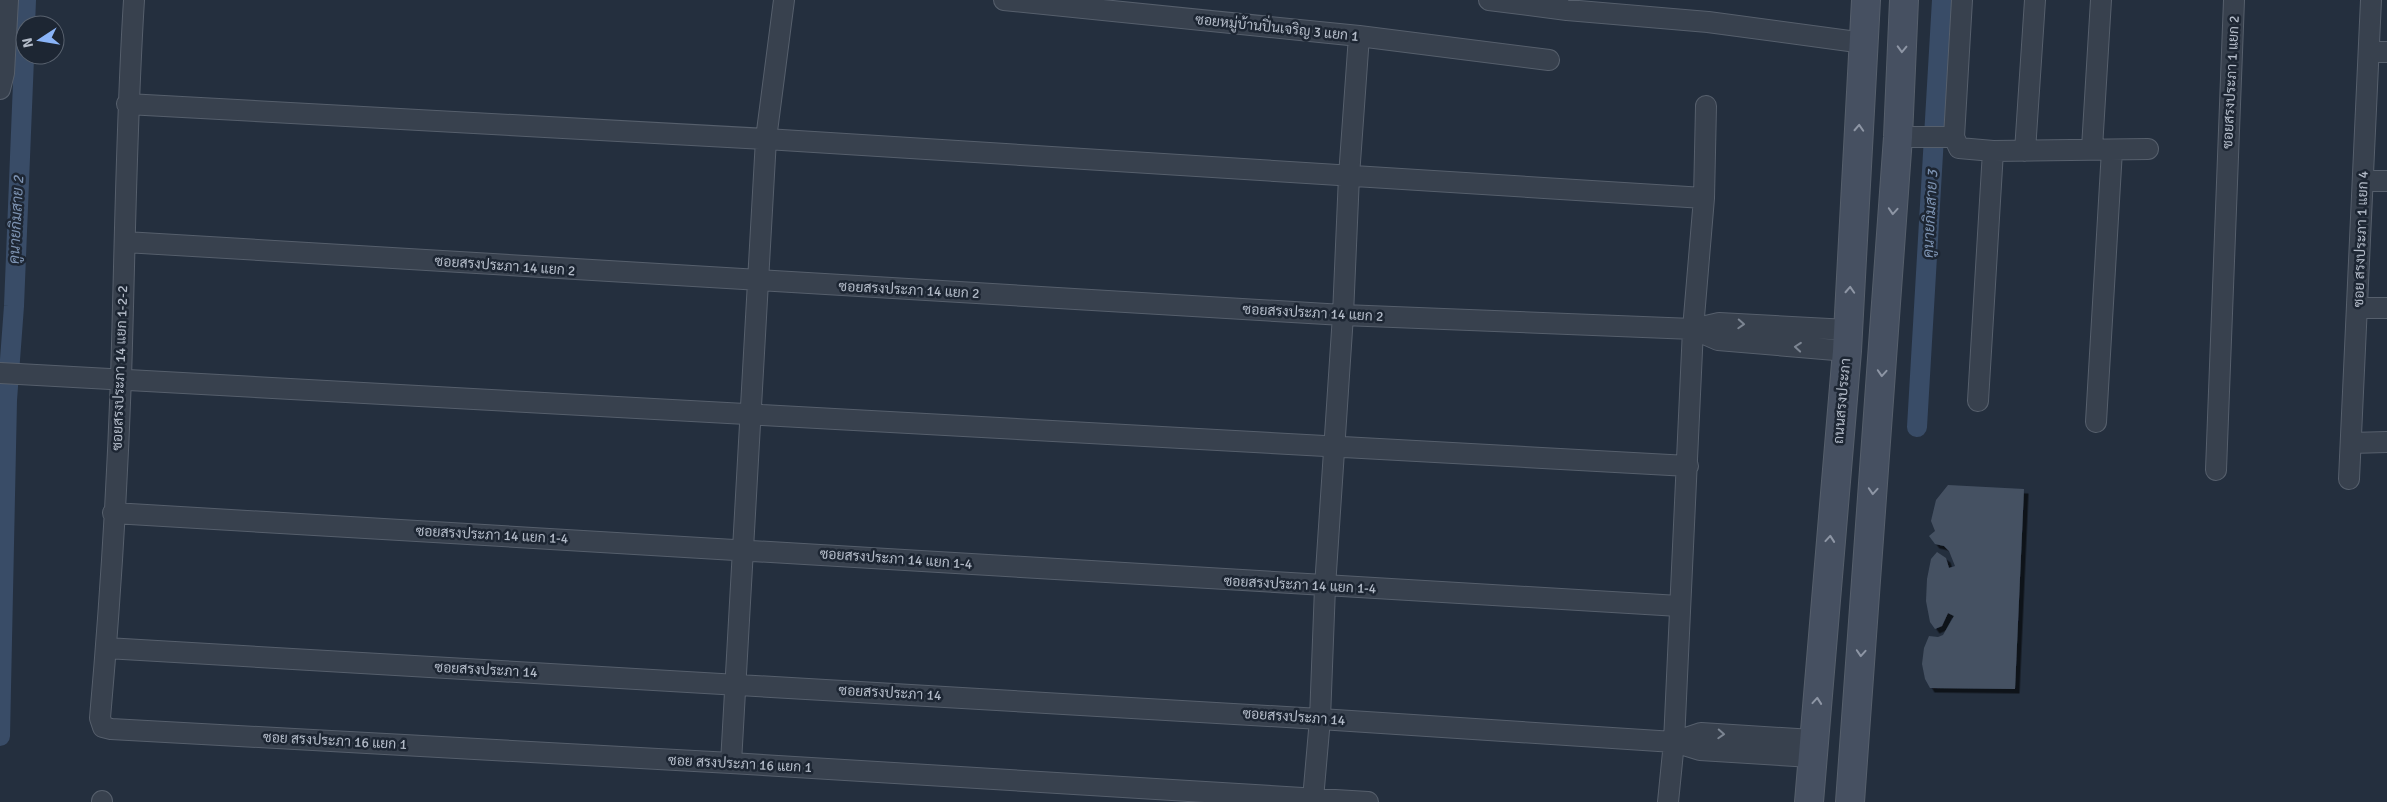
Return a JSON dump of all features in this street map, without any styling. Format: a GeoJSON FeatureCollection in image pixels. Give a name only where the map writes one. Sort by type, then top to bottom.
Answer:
{"type":"FeatureCollection","features":[{"type":"Feature","properties":{"kind":"main road","name":"ถนนสรงประภา"},"geometry":{"type":"LineString","coordinates":[[1809,802],[1847,340],[1866,0]]}},
{"type":"Feature","properties":{"kind":"main road"},"geometry":{"type":"LineString","coordinates":[[1850,802],[1908,138],[1904,0]]}},
{"type":"Feature","properties":{"kind":"street"},"geometry":{"type":"LineString","coordinates":[[0,89],[4,73],[8,0]]}},
{"type":"Feature","properties":{"kind":"street","name":"ซอยสรงประภา 14 แยก 1-2-2"},"geometry":{"type":"LineString","coordinates":[[111,729],[104,727],[100,718],[106,648],[121,380],[127,104],[134,0]]}},
{"type":"Feature","properties":{"kind":"street"},"geometry":{"type":"LineString","coordinates":[[731,763],[766,139],[784,0]]}},
{"type":"Feature","properties":{"kind":"street","name":"ซอยหมู่บ้านปิ่นเจริญ 3 แยก 1"},"geometry":{"type":"LineString","coordinates":[[1004,0],[1359,36],[1549,60]]}},
{"type":"Feature","properties":{"kind":"street"},"geometry":{"type":"LineString","coordinates":[[1489,0],[1568,5],[1864,43]]}},
{"type":"Feature","properties":{"kind":"street"},"geometry":{"type":"LineString","coordinates":[[1946,137],[1962,0]]}},
{"type":"Feature","properties":{"kind":"street"},"geometry":{"type":"LineString","coordinates":[[2025,151],[2035,0]]}},
{"type":"Feature","properties":{"kind":"street"},"geometry":{"type":"LineString","coordinates":[[2092,148],[2101,0]]}},
{"type":"Feature","properties":{"kind":"street","name":"ซอยสรงประภา 1 แยก 2"},"geometry":{"type":"LineString","coordinates":[[2216,470],[2234,0]]}},
{"type":"Feature","properties":{"kind":"street","name":"ซอย สรงประภา 1 แยก 4"},"geometry":{"type":"LineString","coordinates":[[2349,479],[2363,181],[2378,52],[2371,0]]}},
{"type":"Feature","properties":{"kind":"street"},"geometry":{"type":"LineString","coordinates":[[1313,799],[1320,719],[1325,587],[1359,36]]}},
{"type":"Feature","properties":{"kind":"street"},"geometry":{"type":"LineString","coordinates":[[127,104],[766,139],[1704,198]]}},
{"type":"Feature","properties":{"kind":"street"},"geometry":{"type":"LineString","coordinates":[[1668,802],[1674,742],[1693,329],[1704,198],[1706,106]]}},
{"type":"Feature","properties":{"kind":"street"},"geometry":{"type":"LineString","coordinates":[[1908,138],[1946,137],[1959,148],[1993,151],[2092,148],[2112,150],[2148,149]]}},
{"type":"Feature","properties":{"kind":"street"},"geometry":{"type":"LineString","coordinates":[[2096,422],[2112,150]]}},
{"type":"Feature","properties":{"kind":"street"},"geometry":{"type":"LineString","coordinates":[[1978,401],[1993,151]]}},
{"type":"Feature","properties":{"kind":"street"},"geometry":{"type":"LineString","coordinates":[[2363,181],[2387,181]]}},
{"type":"Feature","properties":{"kind":"street","name":"ซอยสรงประภา 14 แยก 2"},"geometry":{"type":"LineString","coordinates":[[125,242],[1343,315],[1693,329]]}},
{"type":"Feature","properties":{"kind":"street"},"geometry":{"type":"LineString","coordinates":[[2358,308],[2387,308]]}},
{"type":"Feature","properties":{"kind":"street"},"geometry":{"type":"LineString","coordinates":[[1693,329],[1718,340],[1847,340]]}},
{"type":"Feature","properties":{"kind":"street"},"geometry":{"type":"LineString","coordinates":[[9,374],[1688,466]]}},
{"type":"Feature","properties":{"kind":"street"},"geometry":{"type":"LineString","coordinates":[[2351,443],[2387,442]]}},
{"type":"Feature","properties":{"kind":"street","name":"ซอยสรงประภา 14 แยก 1-4"},"geometry":{"type":"LineString","coordinates":[[113,513],[743,549],[1325,587],[1679,606]]}},
{"type":"Feature","properties":{"kind":"street","name":"ซอยสรงประภา 14"},"geometry":{"type":"LineString","coordinates":[[106,648],[1320,719],[1674,742],[1700,750],[1813,748]]}},
{"type":"Feature","properties":{"kind":"street","name":"ซอย สรงประภา 16 แยก 1"},"geometry":{"type":"LineString","coordinates":[[111,729],[731,763],[1368,802]]}},
{"type":"Feature","properties":{"kind":"building"},"geometry":{"type":"Polygon","coordinates":[[[1948,485],[2024,489],[2015,689],[1930,688],[1925,679],[1922,664],[1924,648],[1929,636],[1938,637],[1943,635],[1954,616],[1948,613],[1942,626],[1935,629],[1930,622],[1926,601],[1927,579],[1931,559],[1937,552],[1946,558],[1949,568],[1955,566],[1949,551],[1944,546],[1935,544],[1929,536],[1935,531],[1931,521],[1936,500],[1948,485]]]}},
{"type":"Feature","properties":{"kind":"waterway","name":"คูนายกิมสาย 2"},"geometry":{"type":"LineString","coordinates":[[25,15],[26,0]]}},
{"type":"Feature","properties":{"kind":"waterway","name":"คูนายกิมสาย 3"},"geometry":{"type":"LineString","coordinates":[[1917,427],[1942,0]]}},
{"type":"Feature","properties":{"kind":"waterway","name":"คูนายกิมสาย 2"},"geometry":{"type":"LineString","coordinates":[[0,736],[7,400],[14,306],[24,65]]}}]}
